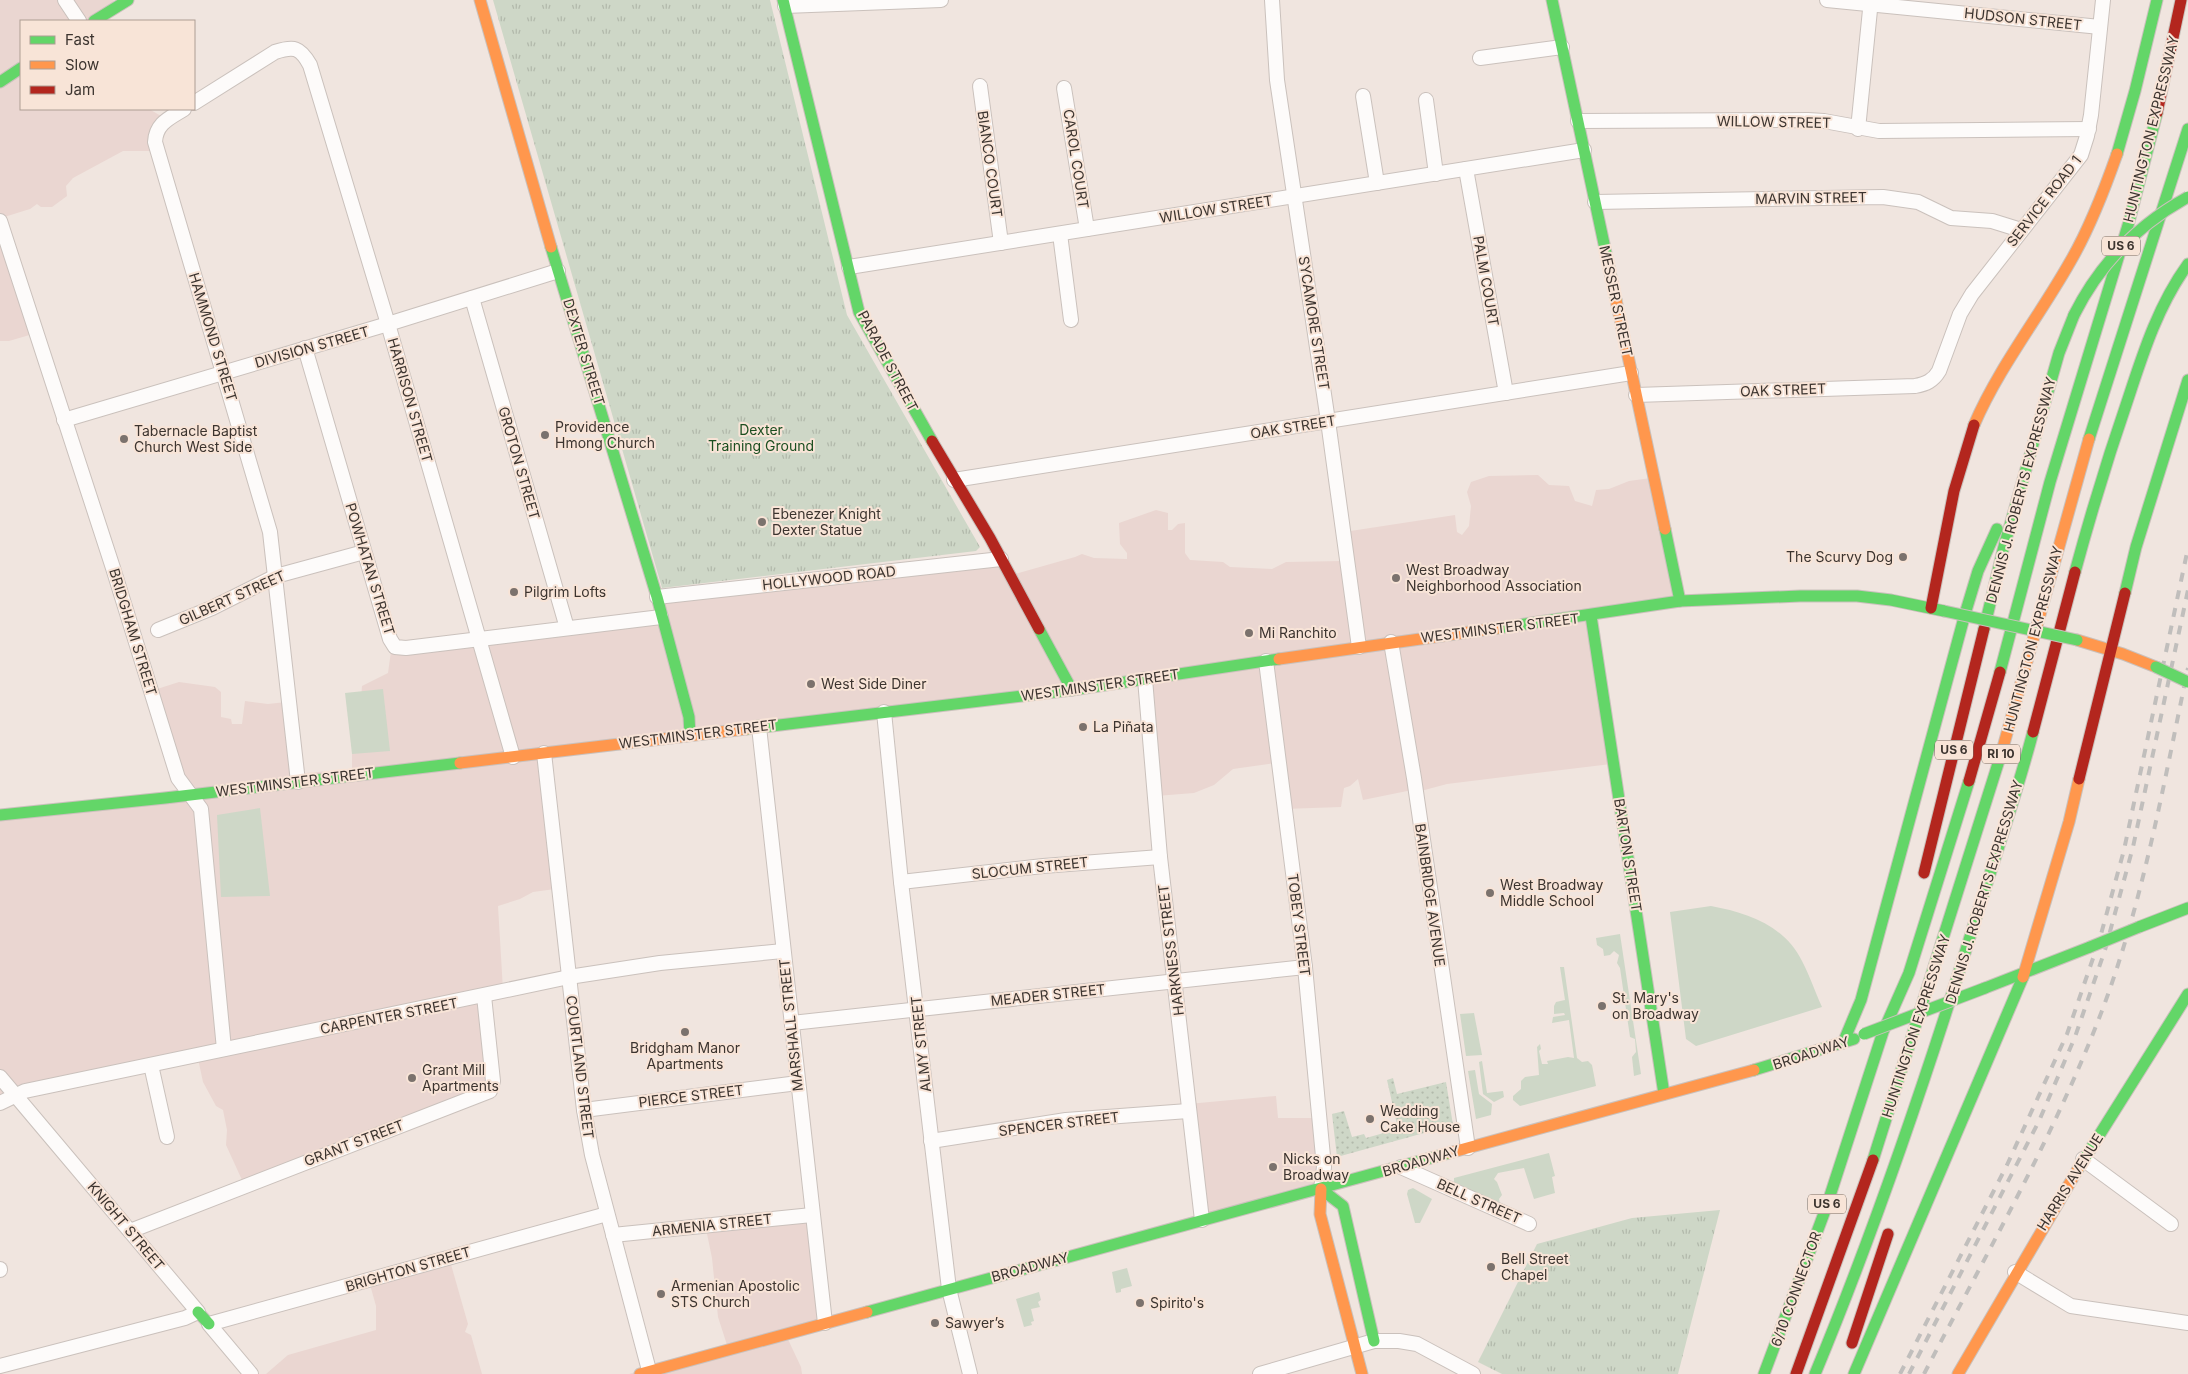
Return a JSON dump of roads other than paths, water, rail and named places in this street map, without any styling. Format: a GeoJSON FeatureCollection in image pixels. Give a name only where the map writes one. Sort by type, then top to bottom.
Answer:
{"type":"FeatureCollection","features":[{"type":"Feature","properties":{"kind":"main road"},"geometry":{"type":"LineString","coordinates":[[96,20],[128,0]]}},
{"type":"Feature","properties":{"kind":"main road","name":"DEXTER STREET"},"geometry":{"type":"LineString","coordinates":[[480,0],[558,270],[657,597],[689,717],[690,735]]}},
{"type":"Feature","properties":{"kind":"main road","name":"MESSER STREET"},"geometry":{"type":"LineString","coordinates":[[1552,0],[1680,601]]}},
{"type":"Feature","properties":{"kind":"main road"},"geometry":{"type":"LineString","coordinates":[[1931,608],[1957,482],[1970,436],[1998,378],[2078,246],[2104,193],[2128,122],[2157,0]]}},
{"type":"Feature","properties":{"kind":"main road","name":"HUNTINGTON EXPRESSWAY"},"geometry":{"type":"LineString","coordinates":[[1882,1032],[1909,972],[1982,736],[2050,482],[2114,273],[2137,190],[2181,0]]}},
{"type":"Feature","properties":{"kind":"main road","name":"PARADE STREET"},"geometry":{"type":"LineString","coordinates":[[784,3],[859,312],[954,480],[1030,608],[1072,690]]}},
{"type":"Feature","properties":{"kind":"main road"},"geometry":{"type":"LineString","coordinates":[[0,82],[20,69]]}},
{"type":"Feature","properties":{"kind":"main road","name":"HUNTINGTON EXPRESSWAY"},"geometry":{"type":"LineString","coordinates":[[1796,1374],[1860,1200],[1981,821],[2022,682],[2084,454],[2188,129]]}},
{"type":"Feature","properties":{"kind":"main road","name":"DENNIS J. ROBERTS EXPRESSWAY"},"geometry":{"type":"LineString","coordinates":[[1921,882],[1999,566],[2059,353],[2074,315],[2094,278],[2124,243],[2153,219],[2188,197]]}},
{"type":"Feature","properties":{"kind":"main road","name":"DENNIS J. ROBERTS EXPRESSWAY"},"geometry":{"type":"LineString","coordinates":[[1815,1374],[1875,1224],[1938,1040],[2023,766],[2111,448],[2158,315],[2169,292],[2188,264]]}},
{"type":"Feature","properties":{"kind":"main road"},"geometry":{"type":"LineString","coordinates":[[1854,1374],[2025,973],[2069,822],[2144,521],[2188,380]]}},
{"type":"Feature","properties":{"kind":"main road"},"geometry":{"type":"LineString","coordinates":[[1843,1043],[1861,1000],[1971,594],[1988,546],[2027,468]]}},
{"type":"Feature","properties":{"kind":"main road","name":"WESTMINSTER STREET"},"geometry":{"type":"LineString","coordinates":[[0,815],[298,782],[1072,690],[1359,646],[1591,616],[1680,601],[1842,596],[1873,598],[1931,608],[2077,640],[2111,650],[2156,667],[2188,682]]}},
{"type":"Feature","properties":{"kind":"main road","name":"BARTON STREET"},"geometry":{"type":"LineString","coordinates":[[1591,616],[1664,1094]]}},
{"type":"Feature","properties":{"kind":"main road","name":"BROADWAY"},"geometry":{"type":"LineString","coordinates":[[646,1373],[1772,1066],[1843,1043],[2188,908]]}},
{"type":"Feature","properties":{"kind":"main road","name":"US 6"},"geometry":{"type":"LineString","coordinates":[[1882,1032],[1893,979]]}},
{"type":"Feature","properties":{"kind":"main road","name":"HARRIS AVENUE"},"geometry":{"type":"LineString","coordinates":[[1958,1374],[2015,1272],[2083,1159],[2188,994]]}},
{"type":"Feature","properties":{"kind":"main road","name":"6/10 CONNECTOR"},"geometry":{"type":"LineString","coordinates":[[1764,1374],[1826,1208],[1882,1032]]}},
{"type":"Feature","properties":{"kind":"main road"},"geometry":{"type":"LineString","coordinates":[[1924,1118],[1938,1040]]}},
{"type":"Feature","properties":{"kind":"main road"},"geometry":{"type":"LineString","coordinates":[[1321,1189],[1343,1206],[1374,1341]]}},
{"type":"Feature","properties":{"kind":"main road","name":"TOBEY STREET"},"geometry":{"type":"LineString","coordinates":[[1321,1189],[1320,1214],[1362,1374]]}},
{"type":"Feature","properties":{"kind":"main road"},"geometry":{"type":"LineString","coordinates":[[1845,1365],[1891,1224]]}},
{"type":"Feature","properties":{"kind":"main road","name":"KNIGHT STREET"},"geometry":{"type":"LineString","coordinates":[[198,1312],[208,1324]]}},
{"type":"Feature","properties":{"kind":"street"},"geometry":{"type":"LineString","coordinates":[[66,0],[78,20]]}},
{"type":"Feature","properties":{"kind":"street"},"geometry":{"type":"LineString","coordinates":[[784,3],[941,0]]}},
{"type":"Feature","properties":{"kind":"street","name":"SYCAMORE STREET"},"geometry":{"type":"LineString","coordinates":[[1272,0],[1276,80],[1328,421],[1359,646]]}},
{"type":"Feature","properties":{"kind":"street","name":"HUDSON STREET"},"geometry":{"type":"LineString","coordinates":[[1827,0],[1871,2],[2100,27]]}},
{"type":"Feature","properties":{"kind":"street","name":"SERVICE ROAD 1"},"geometry":{"type":"LineString","coordinates":[[1930,382],[1939,371],[1965,305],[2021,230],[2074,165],[2083,149],[2089,129],[2103,0]]}},
{"type":"Feature","properties":{"kind":"street"},"geometry":{"type":"LineString","coordinates":[[1858,129],[1871,2]]}},
{"type":"Feature","properties":{"kind":"street"},"geometry":{"type":"LineString","coordinates":[[1480,58],[1562,47]]}},
{"type":"Feature","properties":{"kind":"street","name":"HARRISON STREET"},"geometry":{"type":"LineString","coordinates":[[195,102],[276,52],[296,49],[304,54],[310,65],[388,324],[512,757]]}},
{"type":"Feature","properties":{"kind":"street","name":"BIANCO COURT"},"geometry":{"type":"LineString","coordinates":[[980,86],[1001,243]]}},
{"type":"Feature","properties":{"kind":"street","name":"CAROL COURT"},"geometry":{"type":"LineString","coordinates":[[1064,88],[1087,229]]}},
{"type":"Feature","properties":{"kind":"street"},"geometry":{"type":"LineString","coordinates":[[1363,96],[1377,183]]}},
{"type":"Feature","properties":{"kind":"street"},"geometry":{"type":"LineString","coordinates":[[1426,100],[1436,174]]}},
{"type":"Feature","properties":{"kind":"street","name":"HAMMOND STREET"},"geometry":{"type":"LineString","coordinates":[[182,110],[166,120],[155,132],[155,142],[270,532],[298,782]]}},
{"type":"Feature","properties":{"kind":"street","name":"WILLOW STREET"},"geometry":{"type":"LineString","coordinates":[[1578,122],[1808,120],[1832,122],[1858,129],[1878,131],[2089,129]]}},
{"type":"Feature","properties":{"kind":"street","name":"WILLOW STREET"},"geometry":{"type":"LineString","coordinates":[[849,267],[1584,150]]}},
{"type":"Feature","properties":{"kind":"street","name":"PALM COURT"},"geometry":{"type":"LineString","coordinates":[[1466,169],[1506,393]]}},
{"type":"Feature","properties":{"kind":"street","name":"MARVIN STREET"},"geometry":{"type":"LineString","coordinates":[[1595,202],[1883,196],[1918,202],[1951,218],[1992,220],[2021,230]]}},
{"type":"Feature","properties":{"kind":"street","name":"BRIDGHAM STREET"},"geometry":{"type":"LineString","coordinates":[[0,221],[127,613],[178,778],[201,809],[224,1049]]}},
{"type":"Feature","properties":{"kind":"street"},"geometry":{"type":"LineString","coordinates":[[1060,234],[1071,320]]}},
{"type":"Feature","properties":{"kind":"street","name":"DIVISION STREET"},"geometry":{"type":"LineString","coordinates":[[64,420],[388,324],[558,270]]}},
{"type":"Feature","properties":{"kind":"street","name":"GROTON STREET"},"geometry":{"type":"LineString","coordinates":[[472,298],[567,628]]}},
{"type":"Feature","properties":{"kind":"street","name":"POWHATAN STREET"},"geometry":{"type":"LineString","coordinates":[[305,348],[390,639],[395,647],[406,648],[662,617]]}},
{"type":"Feature","properties":{"kind":"street","name":"OAK STREET"},"geometry":{"type":"LineString","coordinates":[[954,480],[1631,373]]}},
{"type":"Feature","properties":{"kind":"street","name":"OAK STREET"},"geometry":{"type":"LineString","coordinates":[[1636,395],[1915,386],[1930,382]]}},
{"type":"Feature","properties":{"kind":"street","name":"GILBERT STREET"},"geometry":{"type":"LineString","coordinates":[[158,630],[212,608],[276,576],[364,552]]}},
{"type":"Feature","properties":{"kind":"street","name":"HOLLYWOOD ROAD"},"geometry":{"type":"LineString","coordinates":[[657,597],[1001,559]]}},
{"type":"Feature","properties":{"kind":"street","name":"BAINBRIDGE AVENUE"},"geometry":{"type":"LineString","coordinates":[[1391,642],[1414,778],[1468,1148]]}},
{"type":"Feature","properties":{"kind":"street","name":"TOBEY STREET"},"geometry":{"type":"LineString","coordinates":[[1266,661],[1305,967],[1324,1167],[1321,1189]]}},
{"type":"Feature","properties":{"kind":"street","name":"HARKNESS STREET"},"geometry":{"type":"LineString","coordinates":[[1145,679],[1160,857],[1202,1220]]}},
{"type":"Feature","properties":{"kind":"street","name":"ALMY STREET"},"geometry":{"type":"LineString","coordinates":[[884,712],[901,882],[949,1289],[970,1374]]}},
{"type":"Feature","properties":{"kind":"street","name":"MARSHALL STREET"},"geometry":{"type":"LineString","coordinates":[[759,727],[825,1323]]}},
{"type":"Feature","properties":{"kind":"street","name":"COURTLAND STREET"},"geometry":{"type":"LineString","coordinates":[[544,753],[584,1110],[592,1155],[646,1373]]}},
{"type":"Feature","properties":{"kind":"street","name":"SLOCUM STREET"},"geometry":{"type":"LineString","coordinates":[[901,882],[1043,866],[1160,857]]}},
{"type":"Feature","properties":{"kind":"street","name":"CARPENTER STREET"},"geometry":{"type":"LineString","coordinates":[[0,1103],[15,1095],[33,1089],[569,978],[660,963],[783,951]]}},
{"type":"Feature","properties":{"kind":"street","name":"MEADER STREET"},"geometry":{"type":"LineString","coordinates":[[792,1023],[1305,967]]}},
{"type":"Feature","properties":{"kind":"street","name":"GRANT STREET"},"geometry":{"type":"LineString","coordinates":[[130,1231],[490,1091],[493,1081],[484,996]]}},
{"type":"Feature","properties":{"kind":"street"},"geometry":{"type":"LineString","coordinates":[[151,1065],[167,1137]]}},
{"type":"Feature","properties":{"kind":"street","name":"KNIGHT STREET"},"geometry":{"type":"LineString","coordinates":[[0,1078],[198,1312]]}},
{"type":"Feature","properties":{"kind":"street","name":"PIERCE STREET"},"geometry":{"type":"LineString","coordinates":[[584,1110],[798,1083]]}},
{"type":"Feature","properties":{"kind":"street","name":"SPENCER STREET"},"geometry":{"type":"LineString","coordinates":[[931,1142],[1066,1120],[1188,1111]]}},
{"type":"Feature","properties":{"kind":"street"},"geometry":{"type":"LineString","coordinates":[[2083,1159],[2171,1224]]}},
{"type":"Feature","properties":{"kind":"street","name":"BELL STREET"},"geometry":{"type":"LineString","coordinates":[[1401,1167],[1530,1224]]}},
{"type":"Feature","properties":{"kind":"street","name":"BRIGHTON STREET"},"geometry":{"type":"LineString","coordinates":[[208,1324],[607,1214]]}},
{"type":"Feature","properties":{"kind":"street","name":"ARMENIA STREET"},"geometry":{"type":"LineString","coordinates":[[613,1235],[812,1215]]}},
{"type":"Feature","properties":{"kind":"street"},"geometry":{"type":"LineString","coordinates":[[2015,1272],[2071,1306],[2188,1323]]}},
{"type":"Feature","properties":{"kind":"street"},"geometry":{"type":"LineString","coordinates":[[6,1374],[0,1366],[185,1318],[198,1312]]}},
{"type":"Feature","properties":{"kind":"street","name":"KNIGHT STREET"},"geometry":{"type":"LineString","coordinates":[[208,1324],[251,1374]]}},
{"type":"Feature","properties":{"kind":"street"},"geometry":{"type":"LineString","coordinates":[[1260,1374],[1374,1341],[1399,1341],[1417,1344],[1473,1374]]}},
{"type":"Feature","properties":{"kind":"railway"},"geometry":{"type":"LineString","coordinates":[[1900,1374],[2007,1165],[2067,1034],[2100,938],[2124,850],[2188,548]]}},
{"type":"Feature","properties":{"kind":"railway"},"geometry":{"type":"LineString","coordinates":[[1909,1374],[2039,1121],[2075,1037],[2105,950],[2133,847],[2188,590]]}},
{"type":"Feature","properties":{"kind":"railway"},"geometry":{"type":"LineString","coordinates":[[1924,1374],[2042,1148],[2064,1102],[2103,1008],[2142,882],[2188,668]]}},
{"type":"Feature","properties":{"kind":"place","name":"Providence Hmong Church"},"geometry":{"type":"Point","coordinates":[545,435]}},
{"type":"Feature","properties":{"kind":"place","name":"Tabernacle Baptist Church West Side"},"geometry":{"type":"Point","coordinates":[124,439]}},
{"type":"Feature","properties":{"kind":"place","name":"Ebenezer Knight Dexter Statue"},"geometry":{"type":"Point","coordinates":[762,522]}},
{"type":"Feature","properties":{"kind":"place","name":"The Scurvy Dog"},"geometry":{"type":"Point","coordinates":[1903,557]}},
{"type":"Feature","properties":{"kind":"place","name":"West Broadway Neighborhood Association"},"geometry":{"type":"Point","coordinates":[1396,578]}},
{"type":"Feature","properties":{"kind":"place","name":"Pilgrim Lofts"},"geometry":{"type":"Point","coordinates":[514,592]}},
{"type":"Feature","properties":{"kind":"place","name":"Mi Ranchito"},"geometry":{"type":"Point","coordinates":[1249,633]}},
{"type":"Feature","properties":{"kind":"place","name":"West Side Diner"},"geometry":{"type":"Point","coordinates":[811,684]}},
{"type":"Feature","properties":{"kind":"place","name":"La Piñata"},"geometry":{"type":"Point","coordinates":[1083,727]}},
{"type":"Feature","properties":{"kind":"place","name":"West Broadway Middle School"},"geometry":{"type":"Point","coordinates":[1490,893]}},
{"type":"Feature","properties":{"kind":"place","name":"St. Mary's on Broadway"},"geometry":{"type":"Point","coordinates":[1602,1006]}},
{"type":"Feature","properties":{"kind":"place","name":"Bridgham Manor Apartments"},"geometry":{"type":"Point","coordinates":[685,1032]}},
{"type":"Feature","properties":{"kind":"place","name":"Grant Mill Apartments"},"geometry":{"type":"Point","coordinates":[412,1078]}},
{"type":"Feature","properties":{"kind":"place","name":"Wedding Cake House"},"geometry":{"type":"Point","coordinates":[1370,1119]}},
{"type":"Feature","properties":{"kind":"place","name":"Nicks on Broadway"},"geometry":{"type":"Point","coordinates":[1273,1167]}},
{"type":"Feature","properties":{"kind":"place","name":"Bell Street Chapel"},"geometry":{"type":"Point","coordinates":[1491,1267]}},
{"type":"Feature","properties":{"kind":"place","name":"Armenian Apostolic STS Church"},"geometry":{"type":"Point","coordinates":[661,1294]}},
{"type":"Feature","properties":{"kind":"place","name":"Spirito's"},"geometry":{"type":"Point","coordinates":[1140,1303]}},
{"type":"Feature","properties":{"kind":"place","name":"Sawyer’s"},"geometry":{"type":"Point","coordinates":[935,1323]}},
{"type":"Feature","properties":{"kind":"park label","name":"Dexter Training Ground"},"geometry":{"type":"Point","coordinates":[761,438]}}]}
